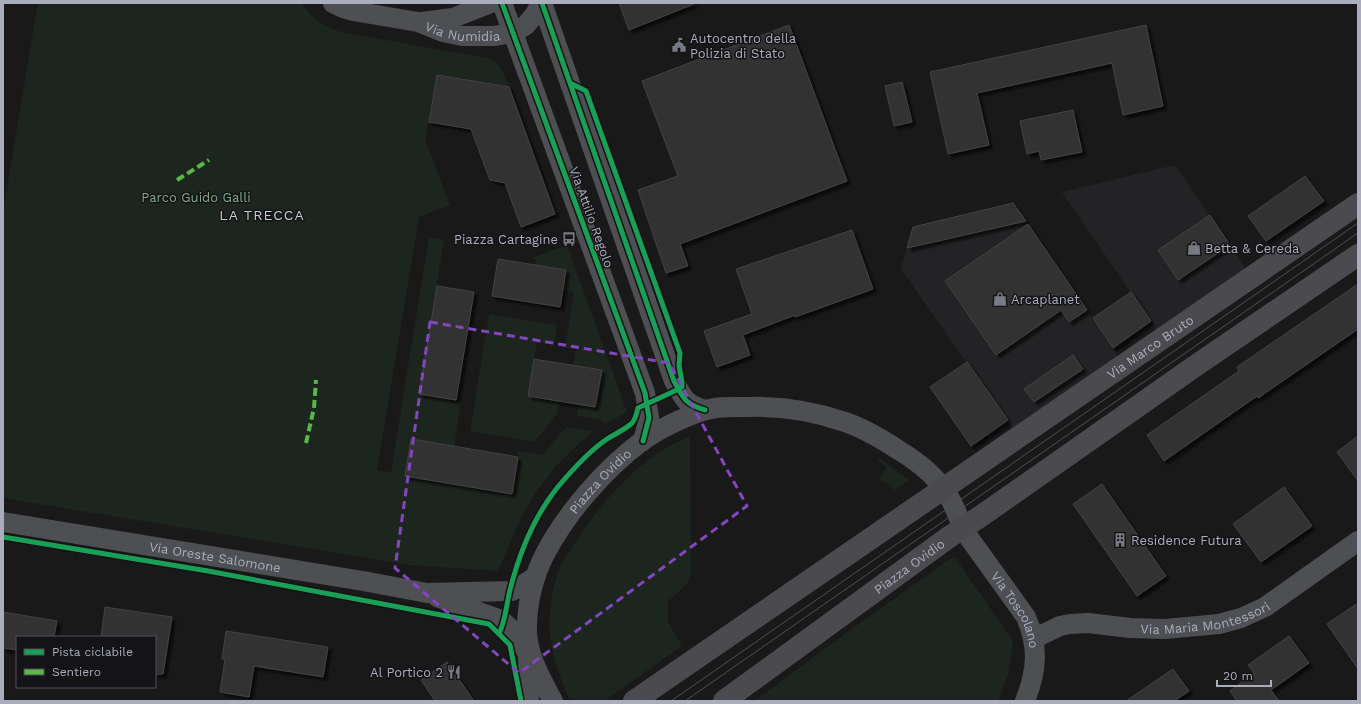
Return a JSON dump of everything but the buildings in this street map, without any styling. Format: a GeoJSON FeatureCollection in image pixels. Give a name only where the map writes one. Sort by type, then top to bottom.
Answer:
{"type":"FeatureCollection","features":[{"type":"Feature","properties":{"kind":"main road","name":"Via Marco Bruto"},"geometry":{"type":"LineString","coordinates":[[943,488],[1358,204]]}},
{"type":"Feature","properties":{"kind":"main road"},"geometry":{"type":"LineString","coordinates":[[962,528],[1358,255]]}},
{"type":"Feature","properties":{"kind":"main road"},"geometry":{"type":"LineString","coordinates":[[634,701],[943,488]]}},
{"type":"Feature","properties":{"kind":"main road","name":"Piazza Ovidio"},"geometry":{"type":"LineString","coordinates":[[724,701],[962,528]]}},
{"type":"Feature","properties":{"kind":"street","name":"Via Numidia"},"geometry":{"type":"LineString","coordinates":[[333,3],[352,11],[418,22],[443,32],[462,36],[494,36],[513,33],[526,25],[542,3]]}},
{"type":"Feature","properties":{"kind":"street","name":"Via Numidia"},"geometry":{"type":"LineString","coordinates":[[418,22],[453,18],[491,3]]}},
{"type":"Feature","properties":{"kind":"street","name":"Via Attilio Regolo"},"geometry":{"type":"LineString","coordinates":[[502,3],[645,393],[649,418],[643,441]]}},
{"type":"Feature","properties":{"kind":"street","name":"Via Attilio Regolo"},"geometry":{"type":"LineString","coordinates":[[542,3],[674,381],[682,396],[690,405],[705,410]]}},
{"type":"Feature","properties":{"kind":"street","name":"Piazza Ovidio"},"geometry":{"type":"LineString","coordinates":[[529,701],[529,605],[535,577],[545,553],[560,529],[600,479],[643,441],[678,421],[705,410],[730,407],[770,406],[805,411],[845,421],[879,438],[906,455],[933,475],[943,488],[957,512],[962,528]]}},
{"type":"Feature","properties":{"kind":"street","name":"Via Oreste Salomone"},"geometry":{"type":"LineString","coordinates":[[3,522],[428,593],[501,620],[508,625],[530,651]]}},
{"type":"Feature","properties":{"kind":"street","name":"Via Toscolano"},"geometry":{"type":"LineString","coordinates":[[962,528],[1026,617],[1031,629],[1035,657],[1035,670],[1025,701]]}},
{"type":"Feature","properties":{"kind":"street","name":"Via Maria Montessori"},"geometry":{"type":"LineString","coordinates":[[1033,639],[1060,626],[1070,624],[1088,623],[1130,628],[1165,629],[1219,624],[1241,618],[1265,607],[1358,541]]}},
{"type":"Feature","properties":{"kind":"street","name":"Via Oreste Salomone"},"geometry":{"type":"LineString","coordinates":[[428,593],[512,591],[535,577]]}},
{"type":"Feature","properties":{"kind":"street"},"geometry":{"type":"LineString","coordinates":[[530,651],[553,701]]}},
{"type":"Feature","properties":{"kind":"highlighted area"},"geometry":{"type":"Polygon","coordinates":[[[430,322],[669,363],[747,506],[519,673],[395,568],[430,322]]]}},
{"type":"Feature","properties":{"kind":"shaded area"},"geometry":{"type":"Polygon","coordinates":[[[1175,165],[1250,275],[1161,337],[1062,192],[1175,165]]]}},
{"type":"Feature","properties":{"kind":"shaded area"},"geometry":{"type":"Polygon","coordinates":[[[1013,203],[1123,363],[1018,436],[901,269],[913,227],[1013,203]]]}},
{"type":"Feature","properties":{"kind":"green space","name":"Parco Guido Galli"},"geometry":{"type":"Polygon","coordinates":[[[38,3],[301,3],[318,21],[341,32],[487,58],[499,66],[504,73],[509,87],[437,75],[425,139],[450,205],[419,217],[377,470],[391,472],[429,237],[444,240],[419,394],[461,401],[454,447],[411,440],[405,476],[512,494],[519,451],[543,455],[566,427],[594,431],[557,465],[534,495],[521,517],[498,571],[409,565],[3,498],[3,211],[38,3]]]}},
{"type":"Feature","properties":{"kind":"green space"},"geometry":{"type":"Polygon","coordinates":[[[567,245],[627,412],[605,424],[601,420],[577,416],[579,404],[595,407],[602,370],[573,365],[576,349],[565,347],[574,292],[562,290],[537,265],[534,257],[567,245]]]}},
{"type":"Feature","properties":{"kind":"green space"},"geometry":{"type":"Polygon","coordinates":[[[489,314],[557,325],[554,345],[537,342],[528,396],[559,401],[557,414],[534,442],[470,431],[489,314]]]}},
{"type":"Feature","properties":{"kind":"green space"},"geometry":{"type":"Polygon","coordinates":[[[690,437],[691,576],[686,585],[668,601],[668,622],[682,646],[604,701],[574,701],[572,698],[569,699],[557,668],[550,636],[552,596],[556,578],[561,566],[587,525],[612,494],[626,480],[657,454],[673,444],[690,437]]]}},
{"type":"Feature","properties":{"kind":"green space"},"geometry":{"type":"Polygon","coordinates":[[[879,458],[909,480],[895,490],[879,479],[887,467],[878,461],[879,458]]]}},
{"type":"Feature","properties":{"kind":"green space"},"geometry":{"type":"Polygon","coordinates":[[[954,556],[1013,641],[1008,674],[998,701],[755,701],[846,633],[954,556]]]}},
{"type":"Feature","properties":{"kind":"tram line"},"geometry":{"type":"LineString","coordinates":[[671,701],[1358,223]]}},
{"type":"Feature","properties":{"kind":"tram line"},"geometry":{"type":"LineString","coordinates":[[685,701],[1358,233]]}},
{"type":"Feature","properties":{"kind":"marked path"},"geometry":{"type":"LineString","coordinates":[[177,180],[209,160]]}},
{"type":"Feature","properties":{"kind":"marked path"},"geometry":{"type":"LineString","coordinates":[[306,443],[314,408],[316,380]]}},
{"type":"Feature","properties":{"kind":"cycle path"},"geometry":{"type":"LineString","coordinates":[[502,3],[645,393],[649,418],[643,441]]}},
{"type":"Feature","properties":{"kind":"cycle path"},"geometry":{"type":"LineString","coordinates":[[542,3],[674,381],[680,392],[689,403],[705,410]]}},
{"type":"Feature","properties":{"kind":"cycle path"},"geometry":{"type":"LineString","coordinates":[[499,634],[505,618],[514,576],[528,536],[541,511],[557,488],[587,455],[607,439],[633,422],[638,408],[682,387],[679,366],[680,353],[586,91],[570,83]]}},
{"type":"Feature","properties":{"kind":"cycle path"},"geometry":{"type":"LineString","coordinates":[[3,537],[208,571],[489,624],[510,645],[521,701]]}},
{"type":"Feature","properties":{"kind":"place","name":"Autocentro della Polizia di Stato"},"geometry":{"type":"Point","coordinates":[679,45]}},
{"type":"Feature","properties":{"kind":"place","name":"Piazza Cartagine"},"geometry":{"type":"Point","coordinates":[569,239]}},
{"type":"Feature","properties":{"kind":"place","name":"Betta & Cereda"},"geometry":{"type":"Point","coordinates":[1194,248]}},
{"type":"Feature","properties":{"kind":"place","name":"Arcaplanet"},"geometry":{"type":"Point","coordinates":[1000,299]}},
{"type":"Feature","properties":{"kind":"place","name":"Residence Futura"},"geometry":{"type":"Point","coordinates":[1120,540]}},
{"type":"Feature","properties":{"kind":"place","name":"Al Portico 2"},"geometry":{"type":"Point","coordinates":[454,672]}},
{"type":"Feature","properties":{"kind":"district","name":"LA TRECCA"},"geometry":{"type":"Point","coordinates":[262,215]}}]}
